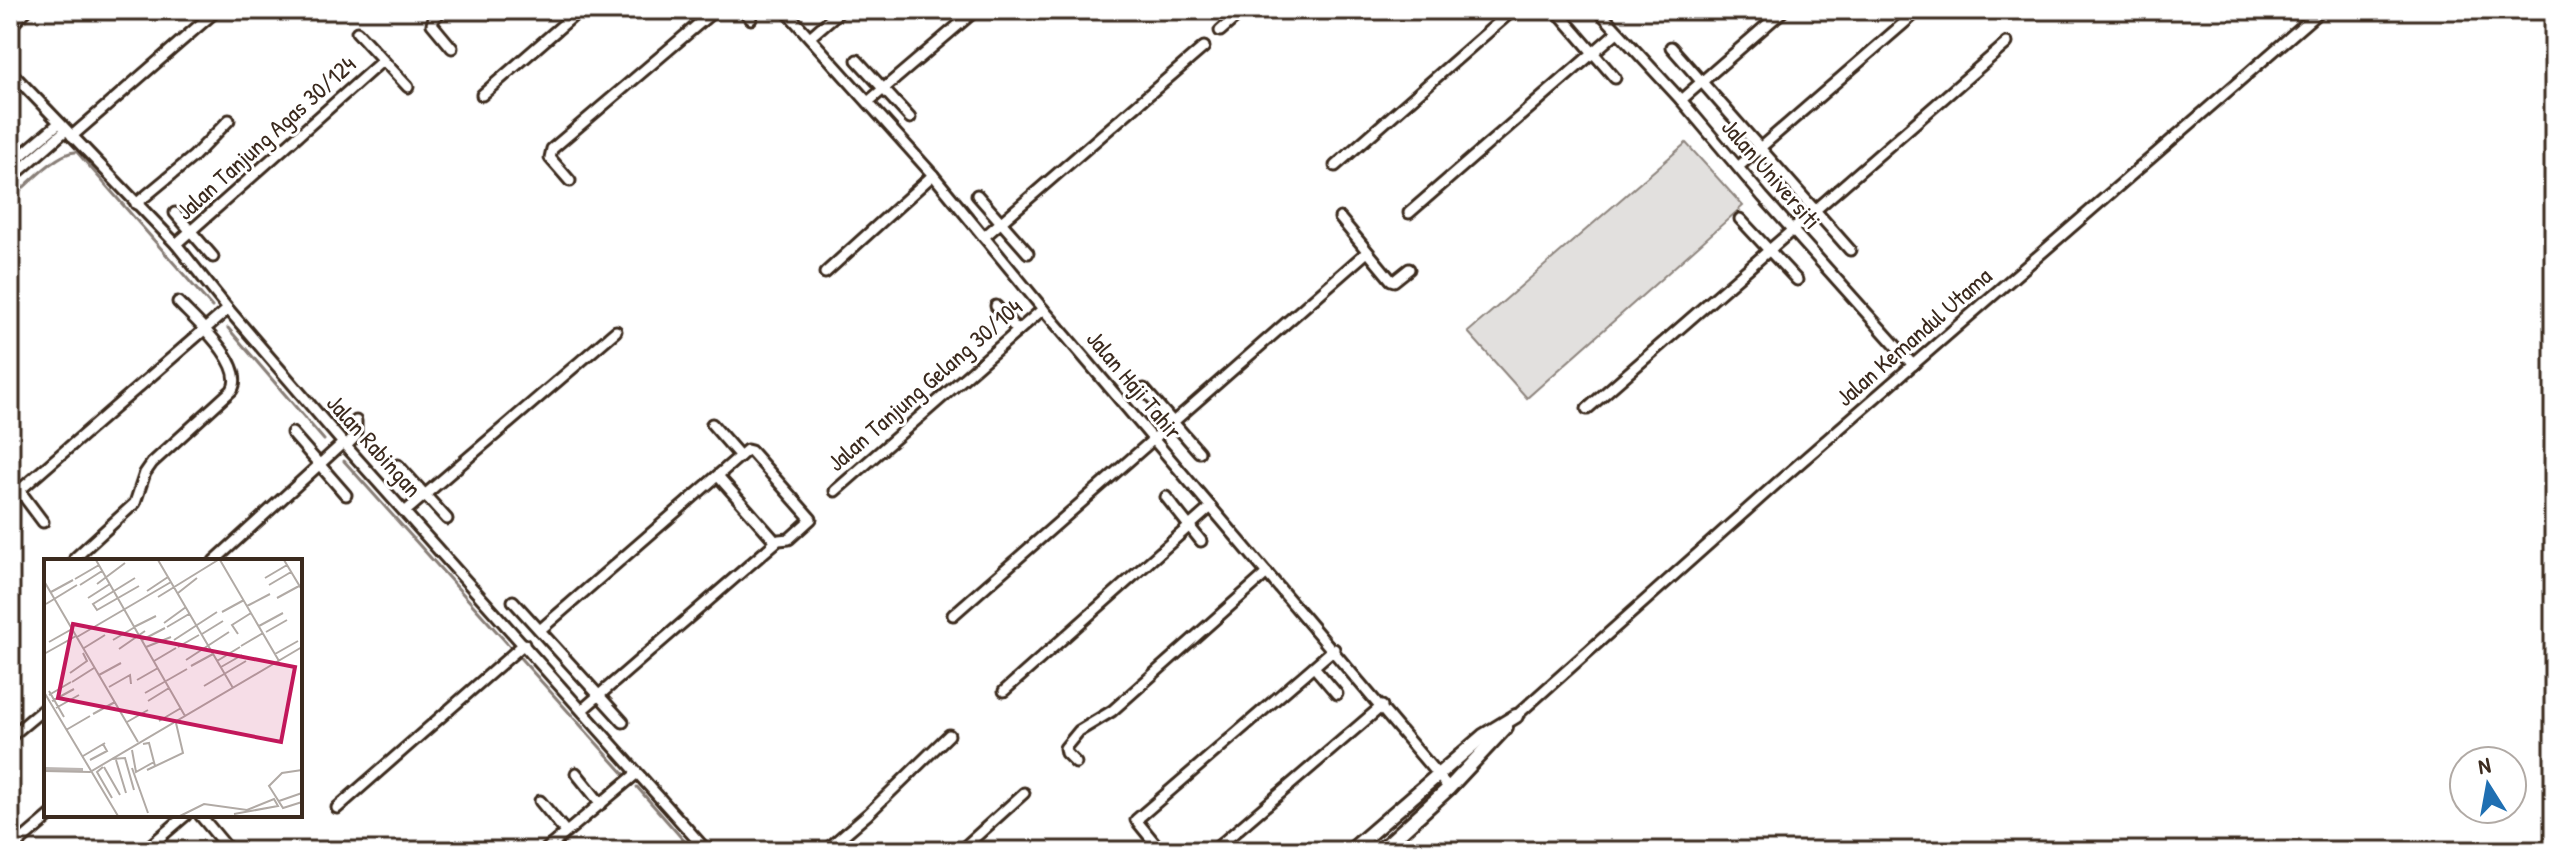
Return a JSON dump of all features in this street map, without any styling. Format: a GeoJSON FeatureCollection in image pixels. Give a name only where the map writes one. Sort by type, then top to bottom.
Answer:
{"type":"FeatureCollection","features":[{"type":"Feature","properties":{"kind":"street"},"geometry":{"type":"LineString","coordinates":[[10,27],[27,10]]}},
{"type":"Feature","properties":{"kind":"street"},"geometry":{"type":"LineString","coordinates":[[10,179],[65,130],[217,10]]}},
{"type":"Feature","properties":{"kind":"street"},"geometry":{"type":"LineString","coordinates":[[443,10],[432,24],[452,48]]}},
{"type":"Feature","properties":{"kind":"street"},"geometry":{"type":"LineString","coordinates":[[482,95],[580,10]]}},
{"type":"Feature","properties":{"kind":"street"},"geometry":{"type":"LineString","coordinates":[[570,181],[550,158],[552,149],[715,10]]}},
{"type":"Feature","properties":{"kind":"street"},"geometry":{"type":"LineString","coordinates":[[743,10],[751,19]]}},
{"type":"Feature","properties":{"kind":"street","name":"Jalan Haji Tahir"},"geometry":{"type":"LineString","coordinates":[[785,10],[933,175],[1449,788]]}},
{"type":"Feature","properties":{"kind":"street"},"geometry":{"type":"LineString","coordinates":[[810,37],[841,10]]}},
{"type":"Feature","properties":{"kind":"street"},"geometry":{"type":"LineString","coordinates":[[868,102],[976,10]]}},
{"type":"Feature","properties":{"kind":"street"},"geometry":{"type":"LineString","coordinates":[[1220,31],[1244,10]]}},
{"type":"Feature","properties":{"kind":"street"},"geometry":{"type":"LineString","coordinates":[[1335,166],[1513,10]]}},
{"type":"Feature","properties":{"kind":"street"},"geometry":{"type":"LineString","coordinates":[[1556,10],[1615,78]]}},
{"type":"Feature","properties":{"kind":"street","name":"Jalan Universiti"},"geometry":{"type":"LineString","coordinates":[[1598,10],[1913,365]]}},
{"type":"Feature","properties":{"kind":"street"},"geometry":{"type":"LineString","coordinates":[[1681,100],[1784,10]]}},
{"type":"Feature","properties":{"kind":"street"},"geometry":{"type":"LineString","coordinates":[[1738,167],[1919,10]]}},
{"type":"Feature","properties":{"kind":"street","name":"Jalan Kemandul Utama"},"geometry":{"type":"LineString","coordinates":[[1516,716],[1777,483],[2321,10]]}},
{"type":"Feature","properties":{"kind":"street"},"geometry":{"type":"LineString","coordinates":[[357,32],[408,87]]}},
{"type":"Feature","properties":{"kind":"street"},"geometry":{"type":"LineString","coordinates":[[1409,213],[1617,32]]}},
{"type":"Feature","properties":{"kind":"street"},"geometry":{"type":"LineString","coordinates":[[1587,409],[2007,43]]}},
{"type":"Feature","properties":{"kind":"street"},"geometry":{"type":"LineString","coordinates":[[984,237],[1204,47]]}},
{"type":"Feature","properties":{"kind":"street"},"geometry":{"type":"LineString","coordinates":[[1671,47],[1850,250]]}},
{"type":"Feature","properties":{"kind":"street"},"geometry":{"type":"LineString","coordinates":[[857,60],[910,118]]}},
{"type":"Feature","properties":{"kind":"street","name":"Jalan Tanjung Agas 30/124"},"geometry":{"type":"LineString","coordinates":[[176,244],[382,61]]}},
{"type":"Feature","properties":{"kind":"street","name":"Jalan Rabingan"},"geometry":{"type":"LineString","coordinates":[[10,71],[176,244],[344,444],[406,511],[517,650],[582,710],[707,851]]}},
{"type":"Feature","properties":{"kind":"street"},"geometry":{"type":"LineString","coordinates":[[136,204],[194,156],[229,120]]}},
{"type":"Feature","properties":{"kind":"street"},"geometry":{"type":"LineString","coordinates":[[10,165],[65,130]]}},
{"type":"Feature","properties":{"kind":"street"},"geometry":{"type":"LineString","coordinates":[[825,273],[933,175]]}},
{"type":"Feature","properties":{"kind":"street"},"geometry":{"type":"LineString","coordinates":[[977,195],[1028,253]]}},
{"type":"Feature","properties":{"kind":"street"},"geometry":{"type":"LineString","coordinates":[[175,213],[213,257]]}},
{"type":"Feature","properties":{"kind":"street"},"geometry":{"type":"LineString","coordinates":[[1340,218],[1394,281],[1409,269]]}},
{"type":"Feature","properties":{"kind":"street"},"geometry":{"type":"LineString","coordinates":[[1740,219],[1797,280]]}},
{"type":"Feature","properties":{"kind":"street"},"geometry":{"type":"LineString","coordinates":[[953,615],[1367,252]]}},
{"type":"Feature","properties":{"kind":"street"},"geometry":{"type":"LineString","coordinates":[[75,558],[135,503],[145,473],[152,463],[236,384],[235,372],[228,357],[178,302]]}},
{"type":"Feature","properties":{"kind":"street"},"geometry":{"type":"LineString","coordinates":[[996,306],[1018,331]]}},
{"type":"Feature","properties":{"kind":"street"},"geometry":{"type":"LineString","coordinates":[[20,490],[228,309]]}},
{"type":"Feature","properties":{"kind":"street","name":"Jalan Tanjung Gelang 30/104"},"geometry":{"type":"LineString","coordinates":[[835,491],[1043,309]]}},
{"type":"Feature","properties":{"kind":"street"},"geometry":{"type":"LineString","coordinates":[[406,511],[616,331]]}},
{"type":"Feature","properties":{"kind":"street"},"geometry":{"type":"LineString","coordinates":[[1144,389],[1199,452]]}},
{"type":"Feature","properties":{"kind":"street"},"geometry":{"type":"LineString","coordinates":[[216,559],[356,436],[356,421]]}},
{"type":"Feature","properties":{"kind":"street"},"geometry":{"type":"LineString","coordinates":[[712,424],[740,456]]}},
{"type":"Feature","properties":{"kind":"street"},"geometry":{"type":"LineString","coordinates":[[292,433],[346,495]]}},
{"type":"Feature","properties":{"kind":"street"},"geometry":{"type":"LineString","coordinates":[[540,630],[747,450],[811,519],[789,539],[777,541],[582,710]]}},
{"type":"Feature","properties":{"kind":"street"},"geometry":{"type":"LineString","coordinates":[[398,465],[447,519]]}},
{"type":"Feature","properties":{"kind":"street"},"geometry":{"type":"LineString","coordinates":[[718,476],[777,541]]}},
{"type":"Feature","properties":{"kind":"street"},"geometry":{"type":"LineString","coordinates":[[10,478],[43,522]]}},
{"type":"Feature","properties":{"kind":"street"},"geometry":{"type":"LineString","coordinates":[[1166,497],[1201,541]]}},
{"type":"Feature","properties":{"kind":"street"},"geometry":{"type":"LineString","coordinates":[[1004,691],[1211,507]]}},
{"type":"Feature","properties":{"kind":"street"},"geometry":{"type":"LineString","coordinates":[[1076,763],[1065,748],[1079,731],[1112,711],[1267,573]]}},
{"type":"Feature","properties":{"kind":"street"},"geometry":{"type":"LineString","coordinates":[[513,601],[623,722]]}},
{"type":"Feature","properties":{"kind":"street"},"geometry":{"type":"LineString","coordinates":[[1157,846],[1136,820],[1334,649]]}},
{"type":"Feature","properties":{"kind":"street"},"geometry":{"type":"LineString","coordinates":[[337,808],[517,650]]}},
{"type":"Feature","properties":{"kind":"street"},"geometry":{"type":"LineString","coordinates":[[1314,667],[1337,694]]}},
{"type":"Feature","properties":{"kind":"street"},"geometry":{"type":"LineString","coordinates":[[1213,851],[1382,706]]}},
{"type":"Feature","properties":{"kind":"street"},"geometry":{"type":"LineString","coordinates":[[10,737],[44,709]]}},
{"type":"Feature","properties":{"kind":"street"},"geometry":{"type":"LineString","coordinates":[[1350,851],[1483,736],[1516,716]]}},
{"type":"Feature","properties":{"kind":"street"},"geometry":{"type":"LineString","coordinates":[[1385,848],[1449,788],[1516,716]]}},
{"type":"Feature","properties":{"kind":"street"},"geometry":{"type":"LineString","coordinates":[[825,851],[949,735]]}},
{"type":"Feature","properties":{"kind":"street"},"geometry":{"type":"LineString","coordinates":[[576,773],[601,804]]}},
{"type":"Feature","properties":{"kind":"street"},"geometry":{"type":"LineString","coordinates":[[544,851],[636,774]]}},
{"type":"Feature","properties":{"kind":"street"},"geometry":{"type":"LineString","coordinates":[[960,851],[1024,793]]}},
{"type":"Feature","properties":{"kind":"street"},"geometry":{"type":"LineString","coordinates":[[540,801],[566,832]]}},
{"type":"Feature","properties":{"kind":"street"},"geometry":{"type":"LineString","coordinates":[[10,850],[49,817]]}},
{"type":"Feature","properties":{"kind":"street"},"geometry":{"type":"LineString","coordinates":[[144,851],[184,817]]}},
{"type":"Feature","properties":{"kind":"street"},"geometry":{"type":"LineString","coordinates":[[202,817],[230,851]]}},
{"type":"Feature","properties":{"kind":"street"},"geometry":{"type":"LineString","coordinates":[[1358,851],[1366,836]]}},
{"type":"Feature","properties":{"kind":"shaded area"},"geometry":{"type":"Polygon","coordinates":[[[1686,143],[1743,206],[1527,398],[1468,332],[1686,143]]]}},
{"type":"Feature","properties":{"kind":"waterway"},"geometry":{"type":"LineString","coordinates":[[10,200],[52,163],[77,152],[212,307]]}},
{"type":"Feature","properties":{"kind":"waterway"},"geometry":{"type":"LineString","coordinates":[[228,328],[324,440]]}},
{"type":"Feature","properties":{"kind":"waterway"},"geometry":{"type":"LineString","coordinates":[[344,461],[625,775]]}},
{"type":"Feature","properties":{"kind":"waterway"},"geometry":{"type":"LineString","coordinates":[[637,787],[693,851]]}}]}
